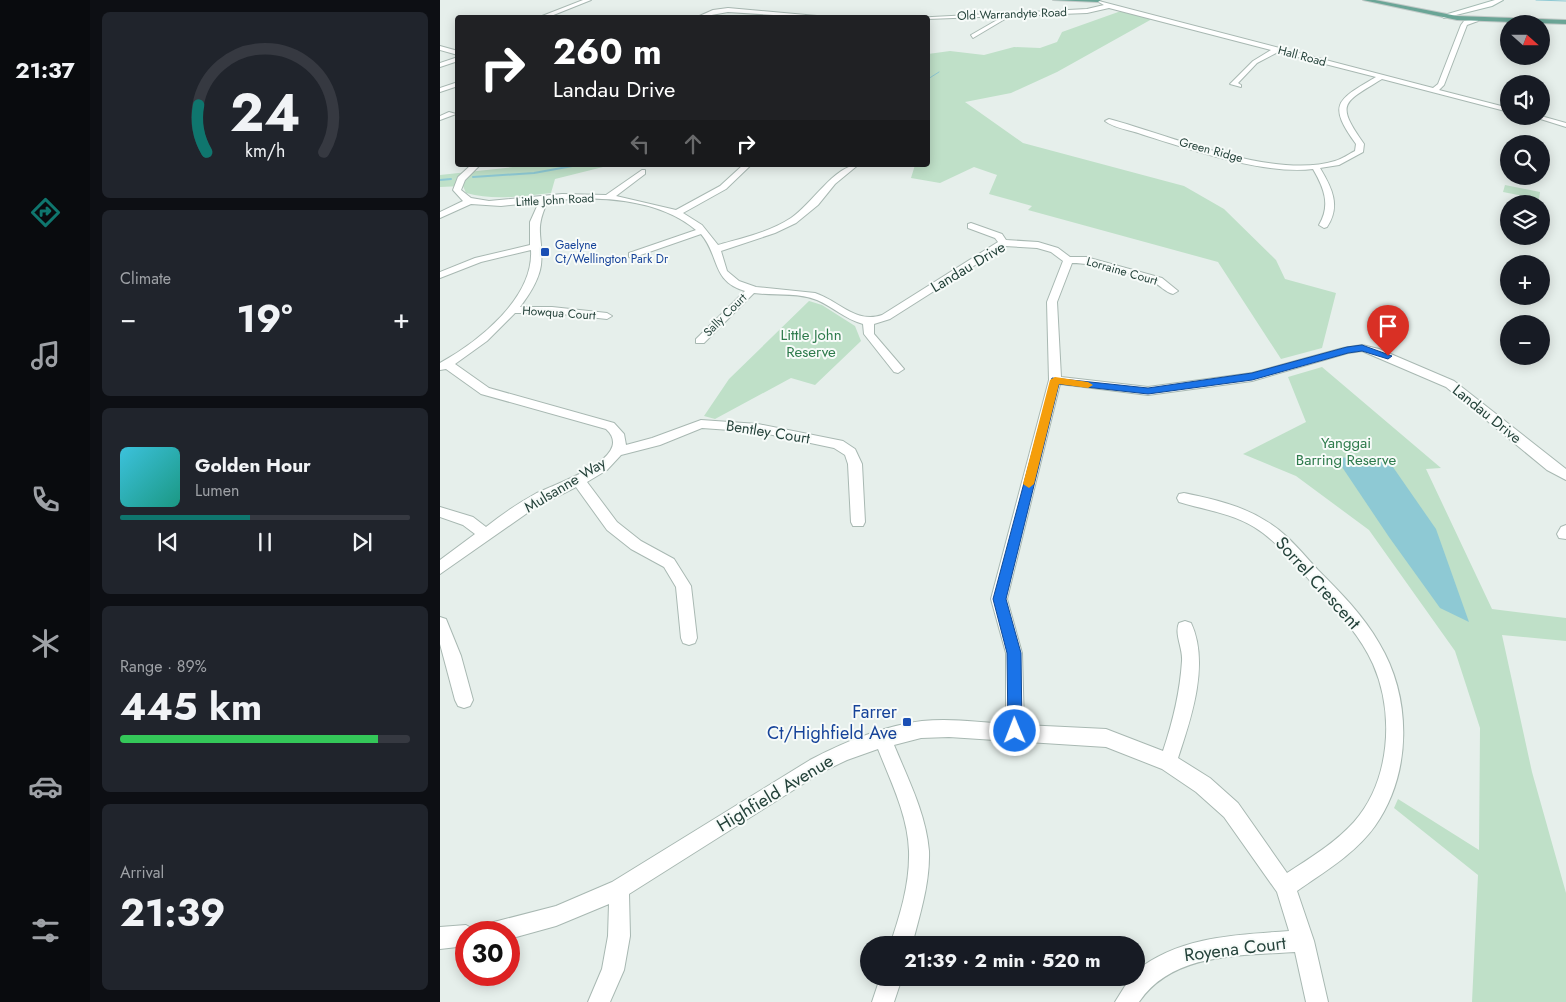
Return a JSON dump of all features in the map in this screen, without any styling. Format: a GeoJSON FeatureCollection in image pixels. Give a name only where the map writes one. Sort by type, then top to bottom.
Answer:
{"type":"FeatureCollection","features":[{"type":"Feature","properties":{"kind":"main road"},"geometry":{"type":"LineString","coordinates":[[1056,0],[1098,0]]}},
{"type":"Feature","properties":{"kind":"main road"},"geometry":{"type":"LineString","coordinates":[[1366,0],[1476,20],[1566,22]]}},
{"type":"Feature","properties":{"kind":"main road"},"geometry":{"type":"LineString","coordinates":[[1443,15],[1461,17],[1500,0]]}},
{"type":"Feature","properties":{"kind":"street"},"geometry":{"type":"LineString","coordinates":[[547,15],[588,0]]}},
{"type":"Feature","properties":{"kind":"street","name":"Hall Road"},"geometry":{"type":"LineString","coordinates":[[1098,0],[1109,6],[1500,108]]}},
{"type":"Feature","properties":{"kind":"street","name":"Old Warrandyte Road"},"geometry":{"type":"LineString","coordinates":[[930,17],[1097,10],[1109,6]]}},
{"type":"Feature","properties":{"kind":"street"},"geometry":{"type":"LineString","coordinates":[[705,15],[715,11],[728,10],[784,15]]}},
{"type":"Feature","properties":{"kind":"street"},"geometry":{"type":"LineString","coordinates":[[978,36],[1007,17],[1007,14]]}},
{"type":"Feature","properties":{"kind":"street"},"geometry":{"type":"LineString","coordinates":[[1435,90],[1441,85],[1461,17]]}},
{"type":"Feature","properties":{"kind":"street"},"geometry":{"type":"LineString","coordinates":[[440,48],[455,51]]}},
{"type":"Feature","properties":{"kind":"street"},"geometry":{"type":"LineString","coordinates":[[1233,85],[1255,62],[1278,49]]}},
{"type":"Feature","properties":{"kind":"street"},"geometry":{"type":"LineString","coordinates":[[440,65],[455,60]]}},
{"type":"Feature","properties":{"kind":"street","name":"Green Ridge"},"geometry":{"type":"LineString","coordinates":[[1108,121],[1245,159],[1274,165],[1316,168],[1338,164],[1351,159],[1359,152],[1360,144],[1341,119],[1340,108],[1346,99],[1381,77]]}},
{"type":"Feature","properties":{"kind":"street"},"geometry":{"type":"LineString","coordinates":[[440,90],[455,85]]}},
{"type":"Feature","properties":{"kind":"street"},"geometry":{"type":"LineString","coordinates":[[441,116],[452,114]]}},
{"type":"Feature","properties":{"kind":"street"},"geometry":{"type":"LineString","coordinates":[[1550,120],[1566,125]]}},
{"type":"Feature","properties":{"kind":"street"},"geometry":{"type":"LineString","coordinates":[[440,215],[469,201],[457,190],[458,185],[474,167]]}},
{"type":"Feature","properties":{"kind":"street"},"geometry":{"type":"LineString","coordinates":[[676,213],[724,187],[739,176],[746,167]]}},
{"type":"Feature","properties":{"kind":"street"},"geometry":{"type":"LineString","coordinates":[[716,249],[772,231],[793,221],[815,203],[832,182],[851,167]]}},
{"type":"Feature","properties":{"kind":"street"},"geometry":{"type":"LineString","coordinates":[[1316,168],[1328,190],[1331,206],[1329,219],[1324,225]]}},
{"type":"Feature","properties":{"kind":"street"},"geometry":{"type":"LineString","coordinates":[[607,198],[642,172]]}},
{"type":"Feature","properties":{"kind":"street","name":"Little John Road"},"geometry":{"type":"LineString","coordinates":[[469,201],[505,203],[545,199],[607,198],[644,203],[676,213],[702,231],[716,249],[719,264],[727,277],[737,285],[751,290],[813,295],[828,300],[853,319]]}},
{"type":"Feature","properties":{"kind":"street"},"geometry":{"type":"LineString","coordinates":[[444,366],[487,335],[511,310],[526,289],[534,271],[535,221],[545,199]]}},
{"type":"Feature","properties":{"kind":"street"},"geometry":{"type":"LineString","coordinates":[[971,226],[999,236],[1003,243]]}},
{"type":"Feature","properties":{"kind":"street"},"geometry":{"type":"LineString","coordinates":[[632,255],[702,231]]}},
{"type":"Feature","properties":{"kind":"street","name":"Landau Drive"},"geometry":{"type":"LineString","coordinates":[[868,322],[886,317],[1003,243],[1023,241],[1062,253],[1068,260]]}},
{"type":"Feature","properties":{"kind":"street"},"geometry":{"type":"LineString","coordinates":[[440,275],[478,260],[536,246]]}},
{"type":"Feature","properties":{"kind":"street"},"geometry":{"type":"LineString","coordinates":[[1015,731],[1014,653],[999,599],[1055,380],[1052,302],[1068,260]]}},
{"type":"Feature","properties":{"kind":"street","name":"Lorraine Court"},"geometry":{"type":"LineString","coordinates":[[1068,260],[1086,260],[1158,280],[1174,291]]}},
{"type":"Feature","properties":{"kind":"street","name":"Sally Court"},"geometry":{"type":"LineString","coordinates":[[700,341],[751,290]]}},
{"type":"Feature","properties":{"kind":"street","name":"Howqua Court"},"geometry":{"type":"LineString","coordinates":[[511,310],[552,310],[606,316]]}},
{"type":"Feature","properties":{"kind":"street"},"geometry":{"type":"LineString","coordinates":[[853,319],[868,322],[869,334],[898,369]]}},
{"type":"Feature","properties":{"kind":"street","name":"Landau Drive"},"geometry":{"type":"LineString","coordinates":[[1055,380],[1148,391],[1252,376],[1347,350],[1362,348],[1388,356],[1450,384],[1552,467],[1566,475]]}},
{"type":"Feature","properties":{"kind":"street","name":"Mulsanne Way"},"geometry":{"type":"LineString","coordinates":[[440,568],[540,498],[578,480],[606,462],[617,452],[620,441],[617,432],[610,426],[485,392],[468,382],[457,369],[444,366]]}},
{"type":"Feature","properties":{"kind":"street","name":"Bentley Court"},"geometry":{"type":"LineString","coordinates":[[617,452],[655,442],[701,424],[758,428],[838,444],[850,452],[855,464],[858,522]]}},
{"type":"Feature","properties":{"kind":"street"},"geometry":{"type":"LineString","coordinates":[[578,480],[612,526],[636,545],[669,563],[684,586],[689,638]]}},
{"type":"Feature","properties":{"kind":"street","name":"Sorrel Crescent"},"geometry":{"type":"LineString","coordinates":[[1184,498],[1223,506],[1244,515],[1261,523],[1283,542],[1342,604],[1364,633],[1386,675],[1396,728],[1393,760],[1382,792],[1369,818],[1352,838],[1285,887]]}},
{"type":"Feature","properties":{"kind":"street"},"geometry":{"type":"LineString","coordinates":[[440,512],[468,521],[486,535]]}},
{"type":"Feature","properties":{"kind":"street"},"geometry":{"type":"LineString","coordinates":[[440,624],[453,656],[464,700]]}},
{"type":"Feature","properties":{"kind":"street"},"geometry":{"type":"LineString","coordinates":[[1168,762],[1184,715],[1191,658],[1185,628]]}},
{"type":"Feature","properties":{"kind":"street","name":"Highfield Avenue"},"geometry":{"type":"LineString","coordinates":[[520,925],[556,916],[619,889],[816,766],[843,752],[883,739],[921,730],[1015,731],[1106,738],[1168,762],[1203,785],[1231,810],[1285,887],[1303,941],[1317,1002]]}},
{"type":"Feature","properties":{"kind":"street"},"geometry":{"type":"LineString","coordinates":[[883,739],[909,808],[918,838],[918,880],[903,936]]}},
{"type":"Feature","properties":{"kind":"street"},"geometry":{"type":"LineString","coordinates":[[599,1002],[615,961],[619,936],[619,889]]}},
{"type":"Feature","properties":{"kind":"street"},"geometry":{"type":"LineString","coordinates":[[440,938],[455,937]]}},
{"type":"Feature","properties":{"kind":"street","name":"Royena Court"},"geometry":{"type":"LineString","coordinates":[[1126,1002],[1145,976],[1166,961],[1184,954],[1303,941]]}},
{"type":"Feature","properties":{"kind":"street"},"geometry":{"type":"LineString","coordinates":[[883,1002],[888,986]]}},
{"type":"Feature","properties":{"kind":"green space"},"geometry":{"type":"Polygon","coordinates":[[[1121,11],[1152,19],[1057,72],[1011,93],[965,102],[1023,143],[1184,186],[1224,209],[1276,260],[1285,279],[1336,293],[1322,348],[1281,359],[1218,262],[1028,210],[1032,206],[989,194],[997,175],[974,167],[940,183],[911,178],[914,167],[930,167],[930,54],[950,51],[984,55],[1014,47],[1040,48],[1057,42],[1062,32],[1121,11]]]}},
{"type":"Feature","properties":{"kind":"green space"},"geometry":{"type":"Polygon","coordinates":[[[514,167],[603,167],[555,179],[551,193],[508,197],[487,197],[466,193],[463,186],[440,187],[440,175],[514,167]]]}},
{"type":"Feature","properties":{"kind":"green space"},"geometry":{"type":"Polygon","coordinates":[[[1505,185],[1540,192],[1540,195],[1518,195],[1503,192],[1505,185]]]}},
{"type":"Feature","properties":{"kind":"green space","name":"Little John Reserve"},"geometry":{"type":"Polygon","coordinates":[[[809,301],[822,305],[855,326],[861,341],[815,385],[791,378],[715,419],[704,416],[729,379],[809,301]]]}},
{"type":"Feature","properties":{"kind":"green space","name":"Yanggai Barring Reserve"},"geometry":{"type":"Polygon","coordinates":[[[1322,367],[1441,468],[1426,469],[1492,609],[1566,618],[1566,641],[1502,635],[1532,772],[1566,893],[1566,1002],[1472,1002],[1478,875],[1394,808],[1398,799],[1479,850],[1480,728],[1455,651],[1369,530],[1296,476],[1243,454],[1306,422],[1288,377],[1322,367]]]}},
{"type":"Feature","properties":{"kind":"water"},"geometry":{"type":"Polygon","coordinates":[[[1386,457],[1436,529],[1469,622],[1440,608],[1336,458],[1386,457]]]}},
{"type":"Feature","properties":{"kind":"waterway"},"geometry":{"type":"LineString","coordinates":[[1536,0],[1566,1]]}},
{"type":"Feature","properties":{"kind":"waterway"},"geometry":{"type":"LineString","coordinates":[[930,78],[939,72]]}},
{"type":"Feature","properties":{"kind":"waterway"},"geometry":{"type":"LineString","coordinates":[[473,177],[534,173],[567,167]]}},
{"type":"Feature","properties":{"kind":"waterway"},"geometry":{"type":"LineString","coordinates":[[440,180],[451,179]]}},
{"type":"Feature","properties":{"kind":"slow traffic"},"geometry":{"type":"LineString","coordinates":[[1029,484],[1055,380],[1088,385]]}},
{"type":"Feature","properties":{"kind":"place","name":"Gaelyne Ct/Wellington Park Dr"},"geometry":{"type":"Point","coordinates":[545,252]}},
{"type":"Feature","properties":{"kind":"place","name":"Farrer Ct/Highfield Ave"},"geometry":{"type":"Point","coordinates":[907,722]}},
{"type":"Feature","properties":{"kind":"route"},"geometry":{"type":"LineString","coordinates":[[1015,731],[1014,653],[999,599],[1055,380],[1117,389],[1148,391],[1252,376],[1347,350],[1362,348],[1388,356]]}}]}
